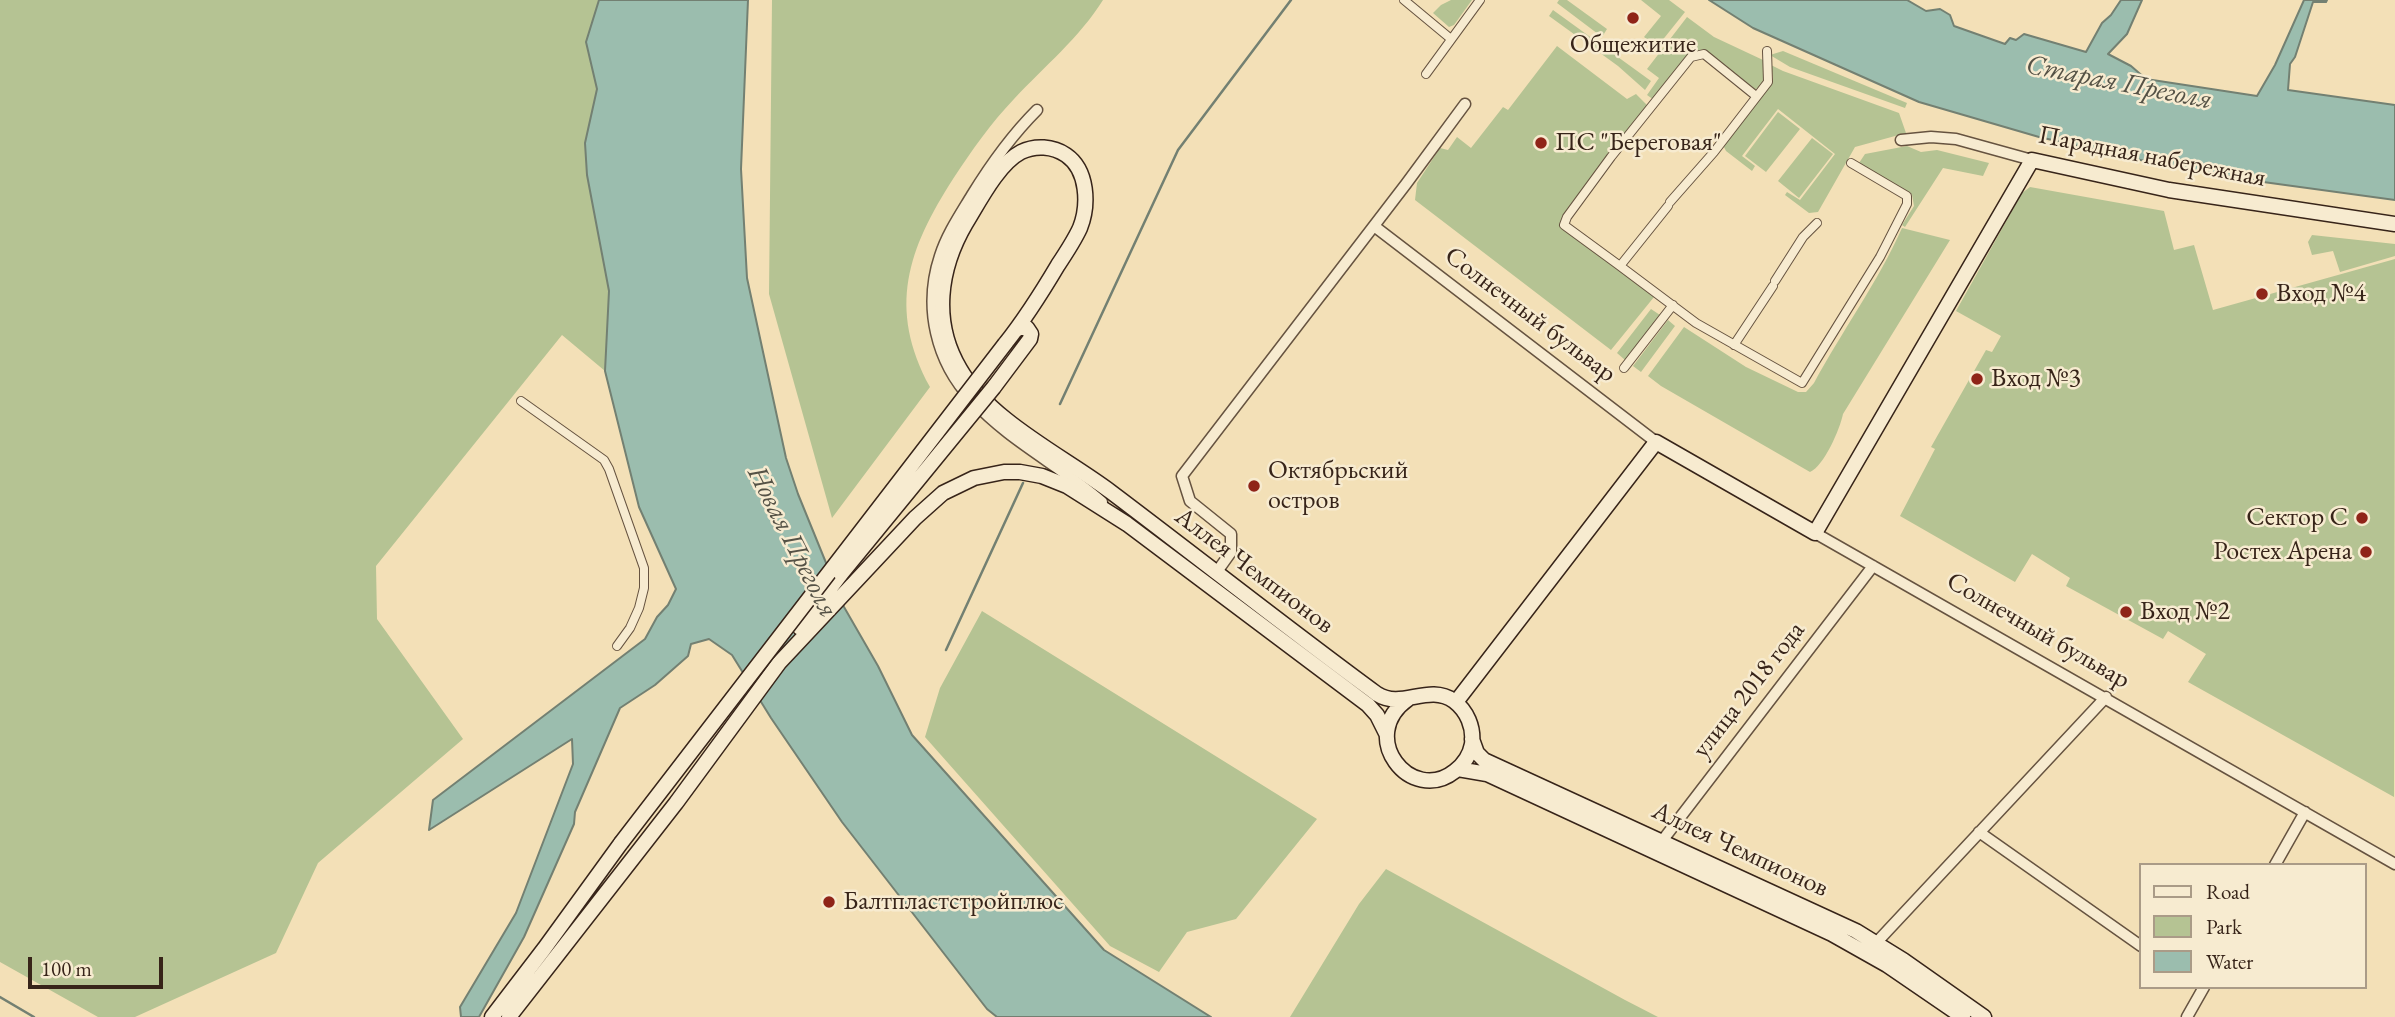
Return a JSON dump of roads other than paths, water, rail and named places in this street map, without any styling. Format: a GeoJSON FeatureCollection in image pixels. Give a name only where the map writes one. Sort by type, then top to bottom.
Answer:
{"type":"FeatureCollection","features":[{"type":"Feature","properties":{"kind":"main road","name":"Аллея Чемпионов"},"geometry":{"type":"LineString","coordinates":[[492,1017],[621,843],[1005,344],[1015,331],[1081,226],[1084,196],[1081,174],[1070,158],[1049,148],[1027,149],[1012,158],[999,173],[968,221],[951,253],[945,273],[942,303],[950,348],[960,370],[986,402],[1110,491],[1385,699],[1408,699],[1432,694],[1456,702],[1470,723],[1477,753],[1484,760],[1826,916],[1876,943],[1984,1017]]}},
{"type":"Feature","properties":{"kind":"main road","name":"Парадная набережная"},"geometry":{"type":"LineString","coordinates":[[2032,160],[2169,190],[2395,224]]}},
{"type":"Feature","properties":{"kind":"main road"},"geometry":{"type":"LineString","coordinates":[[1815,533],[2032,160]]}},
{"type":"Feature","properties":{"kind":"main road"},"geometry":{"type":"LineString","coordinates":[[509,1017],[637,854],[779,663],[793,638],[841,574],[1030,339],[1031,334],[1027,328],[1015,331]]}},
{"type":"Feature","properties":{"kind":"main road"},"geometry":{"type":"LineString","coordinates":[[1456,702],[1656,442]]}},
{"type":"Feature","properties":{"kind":"main road","name":"Солнечный бульвар"},"geometry":{"type":"LineString","coordinates":[[1656,442],[1815,533]]}},
{"type":"Feature","properties":{"kind":"main road","name":"Аллея Чемпионов"},"geometry":{"type":"LineString","coordinates":[[779,663],[935,500],[962,482],[1004,472],[1032,474],[1056,481],[1127,524],[1368,705],[1377,715],[1386,733],[1392,758],[1403,771],[1418,778],[1435,779],[1458,769],[1487,774],[1821,929],[1880,961],[1963,1017]]}},
{"type":"Feature","properties":{"kind":"main road"},"geometry":{"type":"LineString","coordinates":[[1386,733],[1391,717],[1408,699]]}},
{"type":"Feature","properties":{"kind":"main road"},"geometry":{"type":"LineString","coordinates":[[1458,769],[1468,756],[1472,739]]}},
{"type":"Feature","properties":{"kind":"street"},"geometry":{"type":"LineString","coordinates":[[1404,0],[1451,39]]}},
{"type":"Feature","properties":{"kind":"street"},"geometry":{"type":"LineString","coordinates":[[1414,8],[1420,0]]}},
{"type":"Feature","properties":{"kind":"street"},"geometry":{"type":"LineString","coordinates":[[1426,74],[1480,0]]}},
{"type":"Feature","properties":{"kind":"street"},"geometry":{"type":"LineString","coordinates":[[1620,266],[1768,82],[1767,51]]}},
{"type":"Feature","properties":{"kind":"street"},"geometry":{"type":"LineString","coordinates":[[1756,96],[1704,54],[1690,57],[1611,157],[1564,225],[1696,323],[1802,383],[1880,257],[1907,204],[1907,196],[1851,163]]}},
{"type":"Feature","properties":{"kind":"street"},"geometry":{"type":"LineString","coordinates":[[1216,573],[1231,552],[1231,534],[1190,501],[1182,476],[1465,104]]}},
{"type":"Feature","properties":{"kind":"street"},"geometry":{"type":"LineString","coordinates":[[1037,110],[995,159],[943,249],[932,295],[937,339],[952,375],[980,409],[1092,493],[1127,524]]}},
{"type":"Feature","properties":{"kind":"street","name":"Парадная набережная"},"geometry":{"type":"LineString","coordinates":[[1901,140],[1931,136],[1956,139],[2032,160]]}},
{"type":"Feature","properties":{"kind":"street"},"geometry":{"type":"LineString","coordinates":[[1734,345],[1803,237],[1817,223]]}},
{"type":"Feature","properties":{"kind":"street","name":"Солнечный бульвар"},"geometry":{"type":"LineString","coordinates":[[1374,226],[1656,442]]}},
{"type":"Feature","properties":{"kind":"street"},"geometry":{"type":"LineString","coordinates":[[1624,368],[1673,305]]}},
{"type":"Feature","properties":{"kind":"street"},"geometry":{"type":"LineString","coordinates":[[521,401],[604,460],[609,469],[644,568],[644,589],[639,608],[630,628],[617,646]]}},
{"type":"Feature","properties":{"kind":"street","name":"Солнечный бульвар"},"geometry":{"type":"LineString","coordinates":[[1815,533],[2395,864]]}},
{"type":"Feature","properties":{"kind":"street","name":"улица 2018 года"},"geometry":{"type":"LineString","coordinates":[[1662,841],[1873,566]]}},
{"type":"Feature","properties":{"kind":"street"},"geometry":{"type":"LineString","coordinates":[[1876,943],[2106,697]]}},
{"type":"Feature","properties":{"kind":"street"},"geometry":{"type":"LineString","coordinates":[[2276,863],[2305,812]]}},
{"type":"Feature","properties":{"kind":"street"},"geometry":{"type":"LineString","coordinates":[[1979,832],[2140,945]]}},
{"type":"Feature","properties":{"kind":"street"},"geometry":{"type":"LineString","coordinates":[[2188,1017],[2202,989]]}},
{"type":"Feature","properties":{"kind":"water","name":"Новая Преголя"},"geometry":{"type":"Polygon","coordinates":[[[599,0],[748,0],[741,169],[747,278],[786,458],[844,607],[878,666],[912,735],[1104,950],[1211,1017],[997,1017],[987,1009],[842,822],[732,655],[709,639],[691,644],[688,656],[655,685],[620,708],[575,812],[574,824],[524,937],[479,1017],[461,1017],[460,1007],[516,913],[573,764],[572,739],[429,830],[433,800],[645,639],[676,589],[639,507],[605,371],[609,291],[587,175],[585,143],[597,89],[586,42],[599,0]]]}},
{"type":"Feature","properties":{"kind":"water","name":"Старая Преголя"},"geometry":{"type":"Polygon","coordinates":[[[1709,0],[1907,0],[1926,11],[1940,9],[1950,15],[1954,26],[2005,44],[2010,38],[2016,40],[2024,34],[2086,52],[2102,23],[2121,0],[2142,0],[2127,34],[2108,54],[2131,66],[2146,79],[2257,96],[2275,65],[2304,0],[2327,0],[2313,2],[2295,57],[2290,64],[2288,90],[2395,105],[2395,200],[2158,164],[2039,137],[1919,102],[1753,28],[1709,0]]]}},
{"type":"Feature","properties":{"kind":"waterway"},"geometry":{"type":"LineString","coordinates":[[1060,404],[1178,150],[1291,0]]}},
{"type":"Feature","properties":{"kind":"waterway"},"geometry":{"type":"LineString","coordinates":[[946,650],[1023,483]]}},
{"type":"Feature","properties":{"kind":"waterway"},"geometry":{"type":"LineString","coordinates":[[0,997],[34,1017]]}},
{"type":"Feature","properties":{"kind":"place","name":"Общежитие"},"geometry":{"type":"Point","coordinates":[1633,18]}},
{"type":"Feature","properties":{"kind":"place","name":"ПС \"Береговая\""},"geometry":{"type":"Point","coordinates":[1541,143]}},
{"type":"Feature","properties":{"kind":"place","name":"Вход №4"},"geometry":{"type":"Point","coordinates":[2262,294]}},
{"type":"Feature","properties":{"kind":"place","name":"Вход №3"},"geometry":{"type":"Point","coordinates":[1977,379]}},
{"type":"Feature","properties":{"kind":"place","name":"Октябрьский остров"},"geometry":{"type":"Point","coordinates":[1254,486]}},
{"type":"Feature","properties":{"kind":"place","name":"Сектор C"},"geometry":{"type":"Point","coordinates":[2362,518]}},
{"type":"Feature","properties":{"kind":"place","name":"Ростех Арена"},"geometry":{"type":"Point","coordinates":[2366,552]}},
{"type":"Feature","properties":{"kind":"place","name":"Вход №2"},"geometry":{"type":"Point","coordinates":[2126,612]}},
{"type":"Feature","properties":{"kind":"place","name":"Балтпластстройплюс"},"geometry":{"type":"Point","coordinates":[829,902]}}]}
